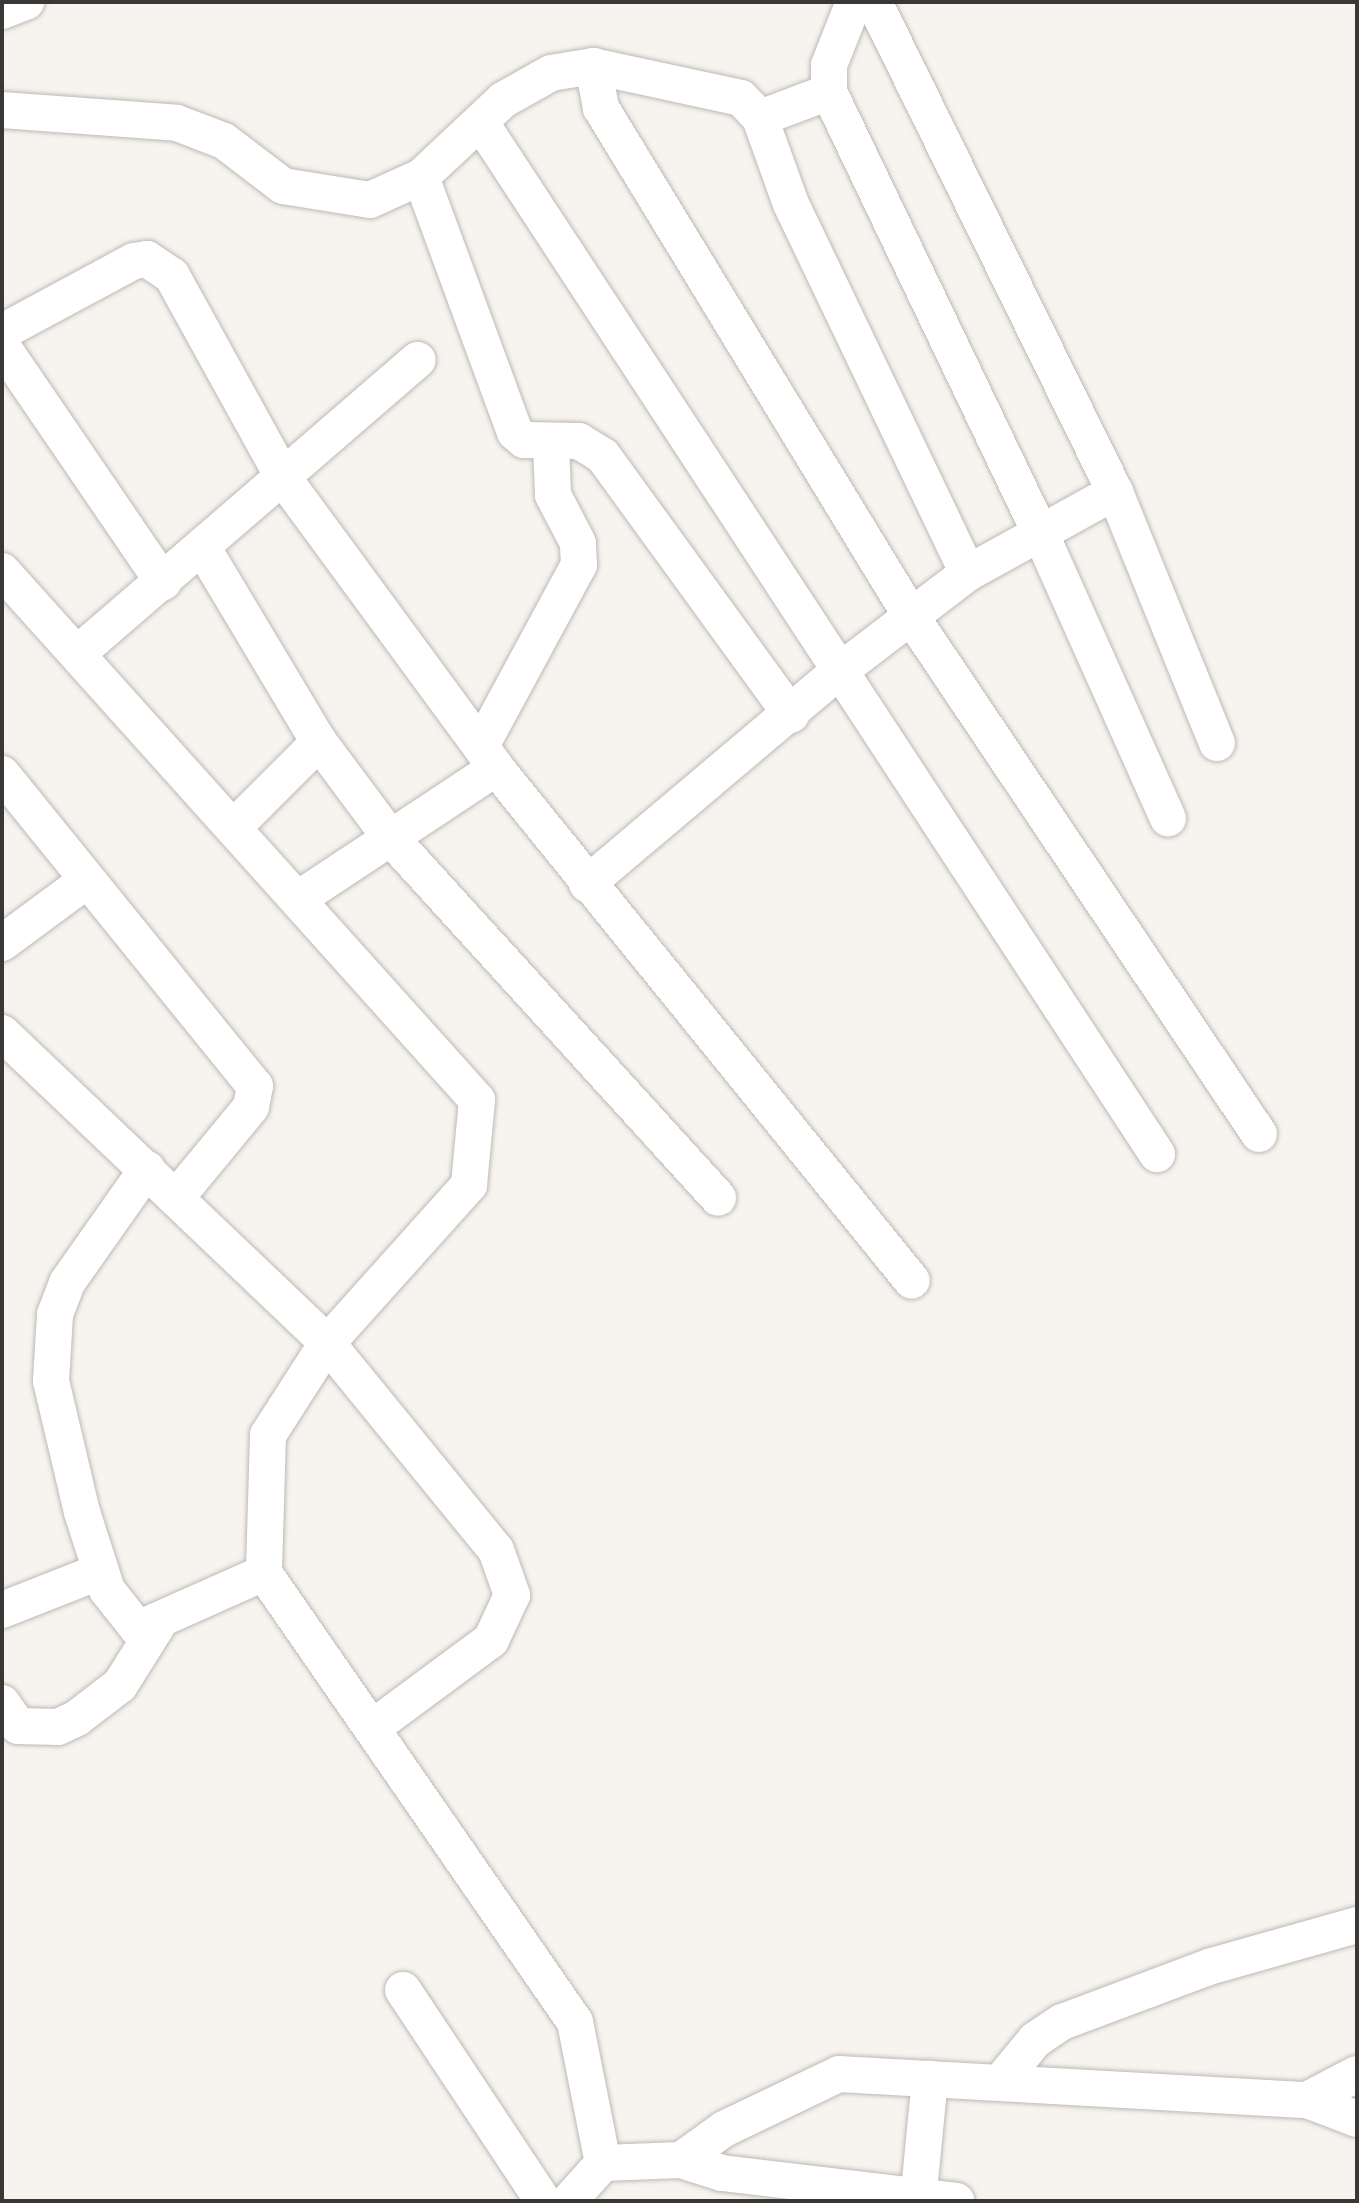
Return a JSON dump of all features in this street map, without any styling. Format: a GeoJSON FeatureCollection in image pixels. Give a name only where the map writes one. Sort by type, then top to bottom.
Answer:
{"type":"FeatureCollection","features":[{"type":"Feature","properties":{"kind":"street"},"geometry":{"type":"LineString","coordinates":[[2,11],[26,2]]}},
{"type":"Feature","properties":{"kind":"street"},"geometry":{"type":"LineString","coordinates":[[854,2],[829,65],[829,92],[1039,530],[1168,819]]}},
{"type":"Feature","properties":{"kind":"street"},"geometry":{"type":"LineString","coordinates":[[874,2],[1115,492],[1217,743]]}},
{"type":"Feature","properties":{"kind":"street"},"geometry":{"type":"LineString","coordinates":[[593,66],[601,108],[911,616],[1259,1134]]}},
{"type":"Feature","properties":{"kind":"street"},"geometry":{"type":"LineString","coordinates":[[2,110],[203,129],[283,186],[370,200],[421,177],[523,85],[593,66],[720,91],[760,118],[791,204],[968,573]]}},
{"type":"Feature","properties":{"kind":"street"},"geometry":{"type":"LineString","coordinates":[[760,118],[829,92]]}},
{"type":"Feature","properties":{"kind":"street"},"geometry":{"type":"LineString","coordinates":[[481,123],[837,673],[1157,1154]]}},
{"type":"Feature","properties":{"kind":"street"},"geometry":{"type":"LineString","coordinates":[[421,177],[515,432],[551,443],[579,441],[603,456],[791,715]]}},
{"type":"Feature","properties":{"kind":"street"},"geometry":{"type":"LineString","coordinates":[[2,332],[147,259],[172,276],[284,479],[488,757],[587,884],[912,1281]]}},
{"type":"Feature","properties":{"kind":"street"},"geometry":{"type":"LineString","coordinates":[[2,346],[163,582]]}},
{"type":"Feature","properties":{"kind":"street"},"geometry":{"type":"LineString","coordinates":[[77,654],[204,550],[418,360]]}},
{"type":"Feature","properties":{"kind":"street"},"geometry":{"type":"LineString","coordinates":[[301,897],[389,836],[488,757],[579,565],[578,543],[553,495],[551,443]]}},
{"type":"Feature","properties":{"kind":"street"},"geometry":{"type":"LineString","coordinates":[[587,884],[791,715],[837,673],[968,573],[1039,530],[1115,492]]}},
{"type":"Feature","properties":{"kind":"street"},"geometry":{"type":"LineString","coordinates":[[204,550],[319,742],[389,836],[718,1198]]}},
{"type":"Feature","properties":{"kind":"street"},"geometry":{"type":"LineString","coordinates":[[2,571],[301,897],[470,1089],[479,1112],[469,1185],[327,1343],[268,1435],[264,1573],[575,2022],[603,2163]]}},
{"type":"Feature","properties":{"kind":"street"},"geometry":{"type":"LineString","coordinates":[[235,826],[319,742]]}},
{"type":"Feature","properties":{"kind":"street"},"geometry":{"type":"LineString","coordinates":[[2,774],[255,1086],[251,1107],[176,1198]]}},
{"type":"Feature","properties":{"kind":"street"},"geometry":{"type":"LineString","coordinates":[[2,943],[87,880]]}},
{"type":"Feature","properties":{"kind":"street"},"geometry":{"type":"LineString","coordinates":[[2,1033],[327,1343],[496,1550],[512,1589],[510,1610],[491,1640],[372,1728]]}},
{"type":"Feature","properties":{"kind":"street"},"geometry":{"type":"LineString","coordinates":[[147,1169],[67,1283],[55,1315],[51,1381],[101,1571],[126,1622],[157,1626]]}},
{"type":"Feature","properties":{"kind":"street"},"geometry":{"type":"LineString","coordinates":[[2,1610],[101,1571]]}},
{"type":"Feature","properties":{"kind":"street"},"geometry":{"type":"LineString","coordinates":[[2,1703],[18,1726],[58,1727],[77,1718],[120,1685],[157,1626],[264,1573]]}},
{"type":"Feature","properties":{"kind":"street"},"geometry":{"type":"LineString","coordinates":[[1003,2079],[1035,2040],[1062,2022],[1212,1966],[1357,1925]]}},
{"type":"Feature","properties":{"kind":"street"},"geometry":{"type":"LineString","coordinates":[[403,1990],[543,2201]]}},
{"type":"Feature","properties":{"kind":"street"},"geometry":{"type":"LineString","coordinates":[[681,2160],[724,2129],[839,2074],[1003,2079],[1307,2100],[1357,2119]]}},
{"type":"Feature","properties":{"kind":"street"},"geometry":{"type":"LineString","coordinates":[[1307,2100],[1357,2074]]}},
{"type":"Feature","properties":{"kind":"street"},"geometry":{"type":"LineString","coordinates":[[918,2199],[930,2079]]}},
{"type":"Feature","properties":{"kind":"street"},"geometry":{"type":"LineString","coordinates":[[569,2201],[603,2163],[681,2160],[722,2173],[918,2199],[956,2201]]}}]}
